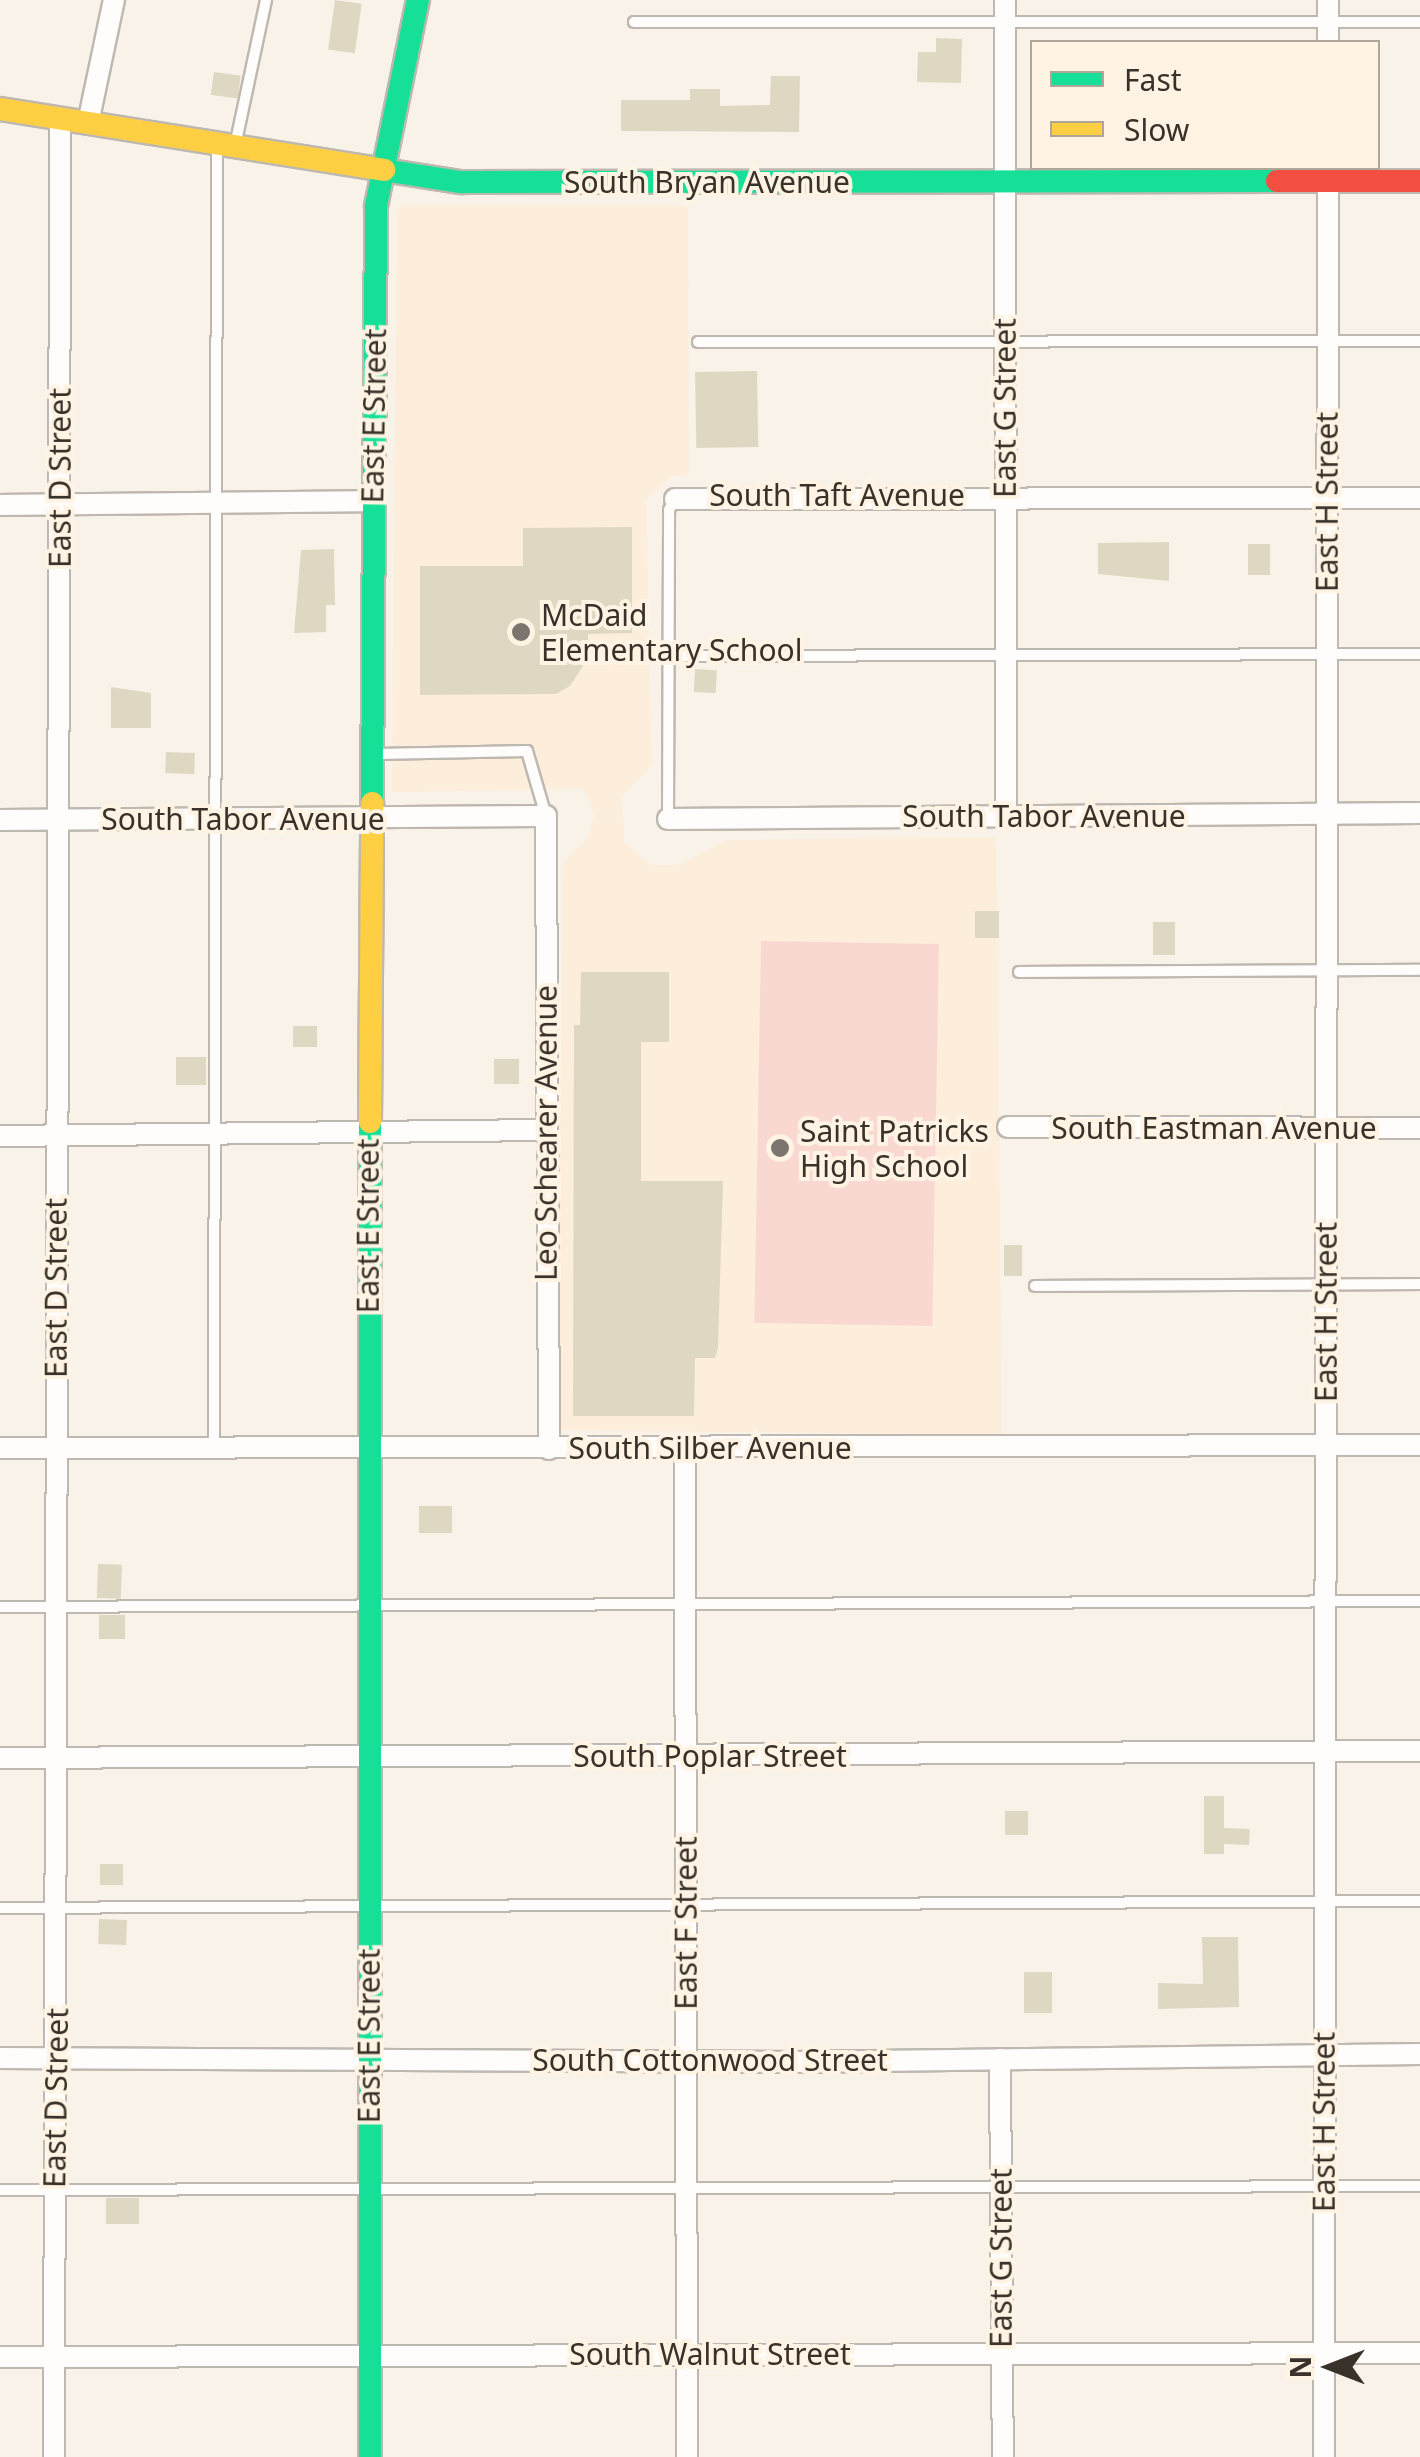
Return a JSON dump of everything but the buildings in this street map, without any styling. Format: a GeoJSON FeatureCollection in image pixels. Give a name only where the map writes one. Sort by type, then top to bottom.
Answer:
{"type":"FeatureCollection","features":[{"type":"Feature","properties":{"kind":"street"},"geometry":{"type":"LineString","coordinates":[[88,123],[114,0]]}},
{"type":"Feature","properties":{"kind":"street","name":"East E Street"},"geometry":{"type":"LineString","coordinates":[[370,2457],[368,1132],[376,206],[418,0]]}},
{"type":"Feature","properties":{"kind":"street","name":"East G Street"},"geometry":{"type":"LineString","coordinates":[[1006,10],[1006,816]]}},
{"type":"Feature","properties":{"kind":"street","name":"South Bryan Avenue"},"geometry":{"type":"LineString","coordinates":[[0,108],[383,174],[461,182],[1004,181],[1328,174],[1420,180]]}},
{"type":"Feature","properties":{"kind":"street","name":"East D Street"},"geometry":{"type":"LineString","coordinates":[[54,2457],[60,1758],[55,1135],[60,118]]}},
{"type":"Feature","properties":{"kind":"street","name":"East H Street"},"geometry":{"type":"LineString","coordinates":[[1324,2457],[1328,174]]}},
{"type":"Feature","properties":{"kind":"street","name":"South Taft Avenue"},"geometry":{"type":"LineString","coordinates":[[674,499],[1005,495],[1420,498]]}},
{"type":"Feature","properties":{"kind":"street"},"geometry":{"type":"LineString","coordinates":[[0,505],[374,501]]}},
{"type":"Feature","properties":{"kind":"street","name":"South Tabor Avenue"},"geometry":{"type":"LineString","coordinates":[[668,819],[1420,814]]}},
{"type":"Feature","properties":{"kind":"street","name":"South Tabor Avenue"},"geometry":{"type":"LineString","coordinates":[[0,820],[546,816]]}},
{"type":"Feature","properties":{"kind":"street","name":"Leo Schearer Avenue"},"geometry":{"type":"LineString","coordinates":[[546,816],[550,1449]]}},
{"type":"Feature","properties":{"kind":"street","name":"South Eastman Avenue"},"geometry":{"type":"LineString","coordinates":[[1008,1127],[1420,1128]]}},
{"type":"Feature","properties":{"kind":"street"},"geometry":{"type":"LineString","coordinates":[[0,1136],[547,1130]]}},
{"type":"Feature","properties":{"kind":"street","name":"South Silber Avenue"},"geometry":{"type":"LineString","coordinates":[[0,1448],[1420,1444]]}},
{"type":"Feature","properties":{"kind":"street","name":"East F Street"},"geometry":{"type":"LineString","coordinates":[[685,1448],[687,2457]]}},
{"type":"Feature","properties":{"kind":"street","name":"South Poplar Street"},"geometry":{"type":"LineString","coordinates":[[0,1758],[1420,1751]]}},
{"type":"Feature","properties":{"kind":"street","name":"South Cottonwood Street"},"geometry":{"type":"LineString","coordinates":[[0,2058],[686,2061],[1420,2054]]}},
{"type":"Feature","properties":{"kind":"street","name":"East G Street"},"geometry":{"type":"LineString","coordinates":[[1000,2059],[1003,2457]]}},
{"type":"Feature","properties":{"kind":"street","name":"South Walnut Street"},"geometry":{"type":"LineString","coordinates":[[0,2357],[1420,2353]]}},
{"type":"Feature","properties":{"kind":"lane"},"geometry":{"type":"LineString","coordinates":[[214,1448],[216,503],[226,146],[266,0]]}},
{"type":"Feature","properties":{"kind":"lane"},"geometry":{"type":"LineString","coordinates":[[634,22],[1006,10],[1420,22]]}},
{"type":"Feature","properties":{"kind":"lane"},"geometry":{"type":"LineString","coordinates":[[698,342],[1420,340]]}},
{"type":"Feature","properties":{"kind":"lane"},"geometry":{"type":"LineString","coordinates":[[668,819],[674,499]]}},
{"type":"Feature","properties":{"kind":"lane"},"geometry":{"type":"LineString","coordinates":[[669,656],[1420,654]]}},
{"type":"Feature","properties":{"kind":"lane"},"geometry":{"type":"LineString","coordinates":[[371,754],[528,751],[546,816]]}},
{"type":"Feature","properties":{"kind":"lane"},"geometry":{"type":"LineString","coordinates":[[1020,972],[1420,970]]}},
{"type":"Feature","properties":{"kind":"lane"},"geometry":{"type":"LineString","coordinates":[[1035,1286],[1420,1284]]}},
{"type":"Feature","properties":{"kind":"lane"},"geometry":{"type":"LineString","coordinates":[[0,1606],[1420,1601]]}},
{"type":"Feature","properties":{"kind":"lane"},"geometry":{"type":"LineString","coordinates":[[0,1908],[1420,1901]]}},
{"type":"Feature","properties":{"kind":"lane"},"geometry":{"type":"LineString","coordinates":[[0,2190],[1420,2186]]}},
{"type":"Feature","properties":{"kind":"shaded area","name":"Saint Patricks High School"},"geometry":{"type":"Polygon","coordinates":[[[688,206],[689,475],[672,476],[646,500],[652,765],[621,796],[625,843],[650,865],[678,865],[726,840],[996,837],[1002,1435],[557,1430],[563,863],[589,836],[594,814],[584,789],[392,792],[397,209],[688,206]]]}},
{"type":"Feature","properties":{"kind":"shaded area"},"geometry":{"type":"Polygon","coordinates":[[[761,941],[939,944],[932,1326],[754,1323],[761,941]]]}},
{"type":"Feature","properties":{"kind":"traffic: fast"},"geometry":{"type":"LineString","coordinates":[[372,803],[376,206],[418,0]]}},
{"type":"Feature","properties":{"kind":"traffic: fast"},"geometry":{"type":"LineString","coordinates":[[384,170],[461,182],[1277,181]]}},
{"type":"Feature","properties":{"kind":"traffic: fast"},"geometry":{"type":"LineString","coordinates":[[370,1122],[370,2457]]}},
{"type":"Feature","properties":{"kind":"traffic: slow"},"geometry":{"type":"LineString","coordinates":[[0,109],[384,170]]}},
{"type":"Feature","properties":{"kind":"traffic: slow"},"geometry":{"type":"LineString","coordinates":[[370,1122],[372,803]]}},
{"type":"Feature","properties":{"kind":"traffic: jam"},"geometry":{"type":"LineString","coordinates":[[1277,181],[1420,181]]}},
{"type":"Feature","properties":{"kind":"place","name":"McDaid Elementary School"},"geometry":{"type":"Point","coordinates":[521,632]}},
{"type":"Feature","properties":{"kind":"place","name":"Saint Patricks High School"},"geometry":{"type":"Point","coordinates":[780,1148]}}]}
